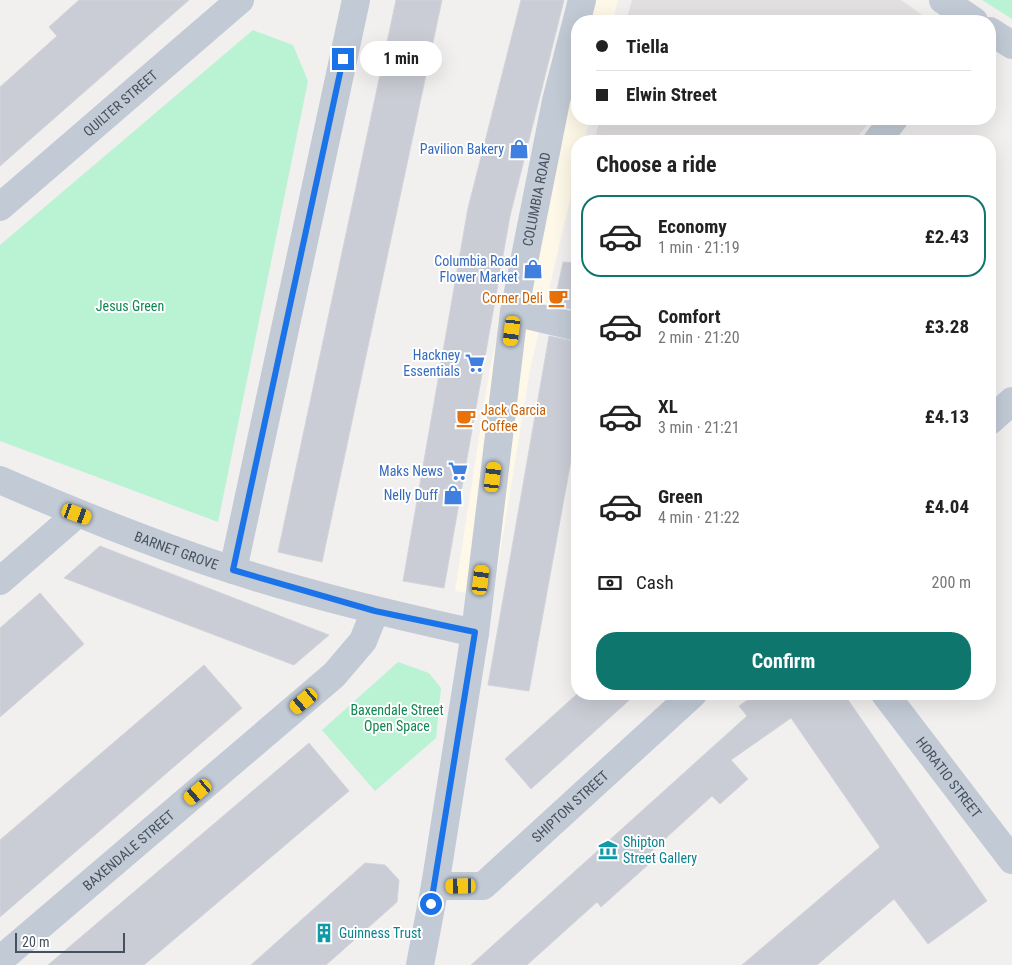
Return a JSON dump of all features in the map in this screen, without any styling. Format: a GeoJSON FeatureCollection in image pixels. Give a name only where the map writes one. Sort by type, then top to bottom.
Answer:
{"type":"FeatureCollection","features":[{"type":"Feature","properties":{"kind":"street","name":"QUILTER STREET"},"geometry":{"type":"LineString","coordinates":[[0,207],[240,0]]}},
{"type":"Feature","properties":{"kind":"street"},"geometry":{"type":"LineString","coordinates":[[233,570],[356,0]]}},
{"type":"Feature","properties":{"kind":"street","name":"COLUMBIA ROAD"},"geometry":{"type":"LineString","coordinates":[[578,15],[582,0]]}},
{"type":"Feature","properties":{"kind":"street"},"geometry":{"type":"LineString","coordinates":[[943,0],[964,15]]}},
{"type":"Feature","properties":{"kind":"street"},"geometry":{"type":"LineString","coordinates":[[996,35],[1012,45]]}},
{"type":"Feature","properties":{"kind":"street","name":"COLUMBIA ROAD"},"geometry":{"type":"LineString","coordinates":[[420,965],[475,632],[514,312],[556,100],[571,42]]}},
{"type":"Feature","properties":{"kind":"street"},"geometry":{"type":"LineString","coordinates":[[882,135],[889,125]]}},
{"type":"Feature","properties":{"kind":"street"},"geometry":{"type":"LineString","coordinates":[[514,312],[571,325]]}},
{"type":"Feature","properties":{"kind":"street"},"geometry":{"type":"LineString","coordinates":[[996,416],[1012,401]]}},
{"type":"Feature","properties":{"kind":"street","name":"BARNET GROVE"},"geometry":{"type":"LineString","coordinates":[[0,480],[77,514],[233,570],[375,611],[475,632]]}},
{"type":"Feature","properties":{"kind":"street"},"geometry":{"type":"LineString","coordinates":[[0,581],[77,514]]}},
{"type":"Feature","properties":{"kind":"street","name":"BAXENDALE STREET"},"geometry":{"type":"LineString","coordinates":[[0,960],[334,675],[363,641],[375,611]]}},
{"type":"Feature","properties":{"kind":"street","name":"SHIPTON STREET"},"geometry":{"type":"LineString","coordinates":[[434,886],[483,886],[686,700]]}},
{"type":"Feature","properties":{"kind":"street","name":"HORATIO STREET"},"geometry":{"type":"LineString","coordinates":[[890,700],[1012,860]]}},
{"type":"Feature","properties":{"kind":"shaded area","name":"Columbia Road Flower Market"},"geometry":{"type":"Polygon","coordinates":[[[574,0],[618,0],[614,15],[571,15],[571,125],[588,125],[586,135],[571,135],[571,196],[530,370],[493,597],[455,591],[490,368],[574,0]]]}},
{"type":"Feature","properties":{"kind":"shaded area"},"geometry":{"type":"Polygon","coordinates":[[[632,0],[901,0],[922,15],[628,15],[632,0]]]}},
{"type":"Feature","properties":{"kind":"shaded area"},"geometry":{"type":"Polygon","coordinates":[[[598,125],[867,125],[859,135],[596,135],[598,125]]]}},
{"type":"Feature","properties":{"kind":"green space"},"geometry":{"type":"Polygon","coordinates":[[[982,0],[1012,0],[1012,19],[982,0]]]}},
{"type":"Feature","properties":{"kind":"green space","name":"Jesus Green"},"geometry":{"type":"Polygon","coordinates":[[[253,30],[293,45],[308,81],[218,522],[0,441],[0,245],[253,30]]]}},
{"type":"Feature","properties":{"kind":"green space","name":"Baxendale Street Open Space"},"geometry":{"type":"Polygon","coordinates":[[[398,662],[429,673],[441,688],[436,738],[375,791],[322,730],[398,662]]]}},
{"type":"Feature","properties":{"kind":"building"},"geometry":{"type":"Polygon","coordinates":[[[79,0],[189,0],[0,166],[0,87],[57,36],[49,27],[79,0]]]}},
{"type":"Feature","properties":{"kind":"building"},"geometry":{"type":"Polygon","coordinates":[[[396,0],[442,0],[322,562],[278,552],[396,0]]]}},
{"type":"Feature","properties":{"kind":"building"},"geometry":{"type":"Polygon","coordinates":[[[521,0],[564,0],[510,216],[444,588],[403,581],[468,208],[521,0]]]}},
{"type":"Feature","properties":{"kind":"building"},"geometry":{"type":"Polygon","coordinates":[[[563,262],[571,263],[571,309],[554,305],[563,262]]]}},
{"type":"Feature","properties":{"kind":"building"},"geometry":{"type":"Polygon","coordinates":[[[549,336],[571,341],[571,460],[529,691],[488,685],[549,336]]]}},
{"type":"Feature","properties":{"kind":"building"},"geometry":{"type":"Polygon","coordinates":[[[100,546],[329,635],[294,665],[64,578],[100,546]]]}},
{"type":"Feature","properties":{"kind":"building"},"geometry":{"type":"Polygon","coordinates":[[[40,593],[84,644],[0,717],[0,628],[40,593]]]}},
{"type":"Feature","properties":{"kind":"building"},"geometry":{"type":"Polygon","coordinates":[[[204,665],[242,708],[0,917],[0,840],[204,665]]]}},
{"type":"Feature","properties":{"kind":"building"},"geometry":{"type":"Polygon","coordinates":[[[571,699],[629,700],[531,789],[505,759],[571,699]]]}},
{"type":"Feature","properties":{"kind":"building"},"geometry":{"type":"Polygon","coordinates":[[[748,700],[848,700],[987,901],[928,944],[894,899],[817,965],[742,965],[880,847],[791,718],[731,760],[748,779],[720,804],[712,796],[644,858],[650,863],[601,907],[597,902],[527,965],[471,965],[747,716],[739,706],[748,700]]]}},
{"type":"Feature","properties":{"kind":"building"},"geometry":{"type":"Polygon","coordinates":[[[309,743],[349,791],[144,965],[48,965],[309,743]]]}},
{"type":"Feature","properties":{"kind":"building","name":"Guinness Trust"},"geometry":{"type":"Polygon","coordinates":[[[365,863],[385,865],[399,880],[397,902],[326,965],[251,965],[365,863]]]}},
{"type":"Feature","properties":{"kind":"place","name":"Pavilion Bakery"},"geometry":{"type":"Point","coordinates":[519,149]}},
{"type":"Feature","properties":{"kind":"place","name":"Columbia Road Flower Market"},"geometry":{"type":"Point","coordinates":[533,269]}},
{"type":"Feature","properties":{"kind":"place","name":"Corner Deli"},"geometry":{"type":"Point","coordinates":[558,298]}},
{"type":"Feature","properties":{"kind":"place","name":"Hackney Essentials"},"geometry":{"type":"Point","coordinates":[475,363]}},
{"type":"Feature","properties":{"kind":"place","name":"Jack Garcia Coffee"},"geometry":{"type":"Point","coordinates":[466,418]}},
{"type":"Feature","properties":{"kind":"place","name":"Maks News"},"geometry":{"type":"Point","coordinates":[458,471]}},
{"type":"Feature","properties":{"kind":"place","name":"Nelly Duff"},"geometry":{"type":"Point","coordinates":[453,495]}},
{"type":"Feature","properties":{"kind":"place","name":"Shipton Street Gallery"},"geometry":{"type":"Point","coordinates":[608,850]}},
{"type":"Feature","properties":{"kind":"place","name":"Guinness Trust"},"geometry":{"type":"Point","coordinates":[324,933]}},
{"type":"Feature","properties":{"kind":"route"},"geometry":{"type":"LineString","coordinates":[[343,59],[233,570],[375,611],[475,632],[431,904]]}}]}
